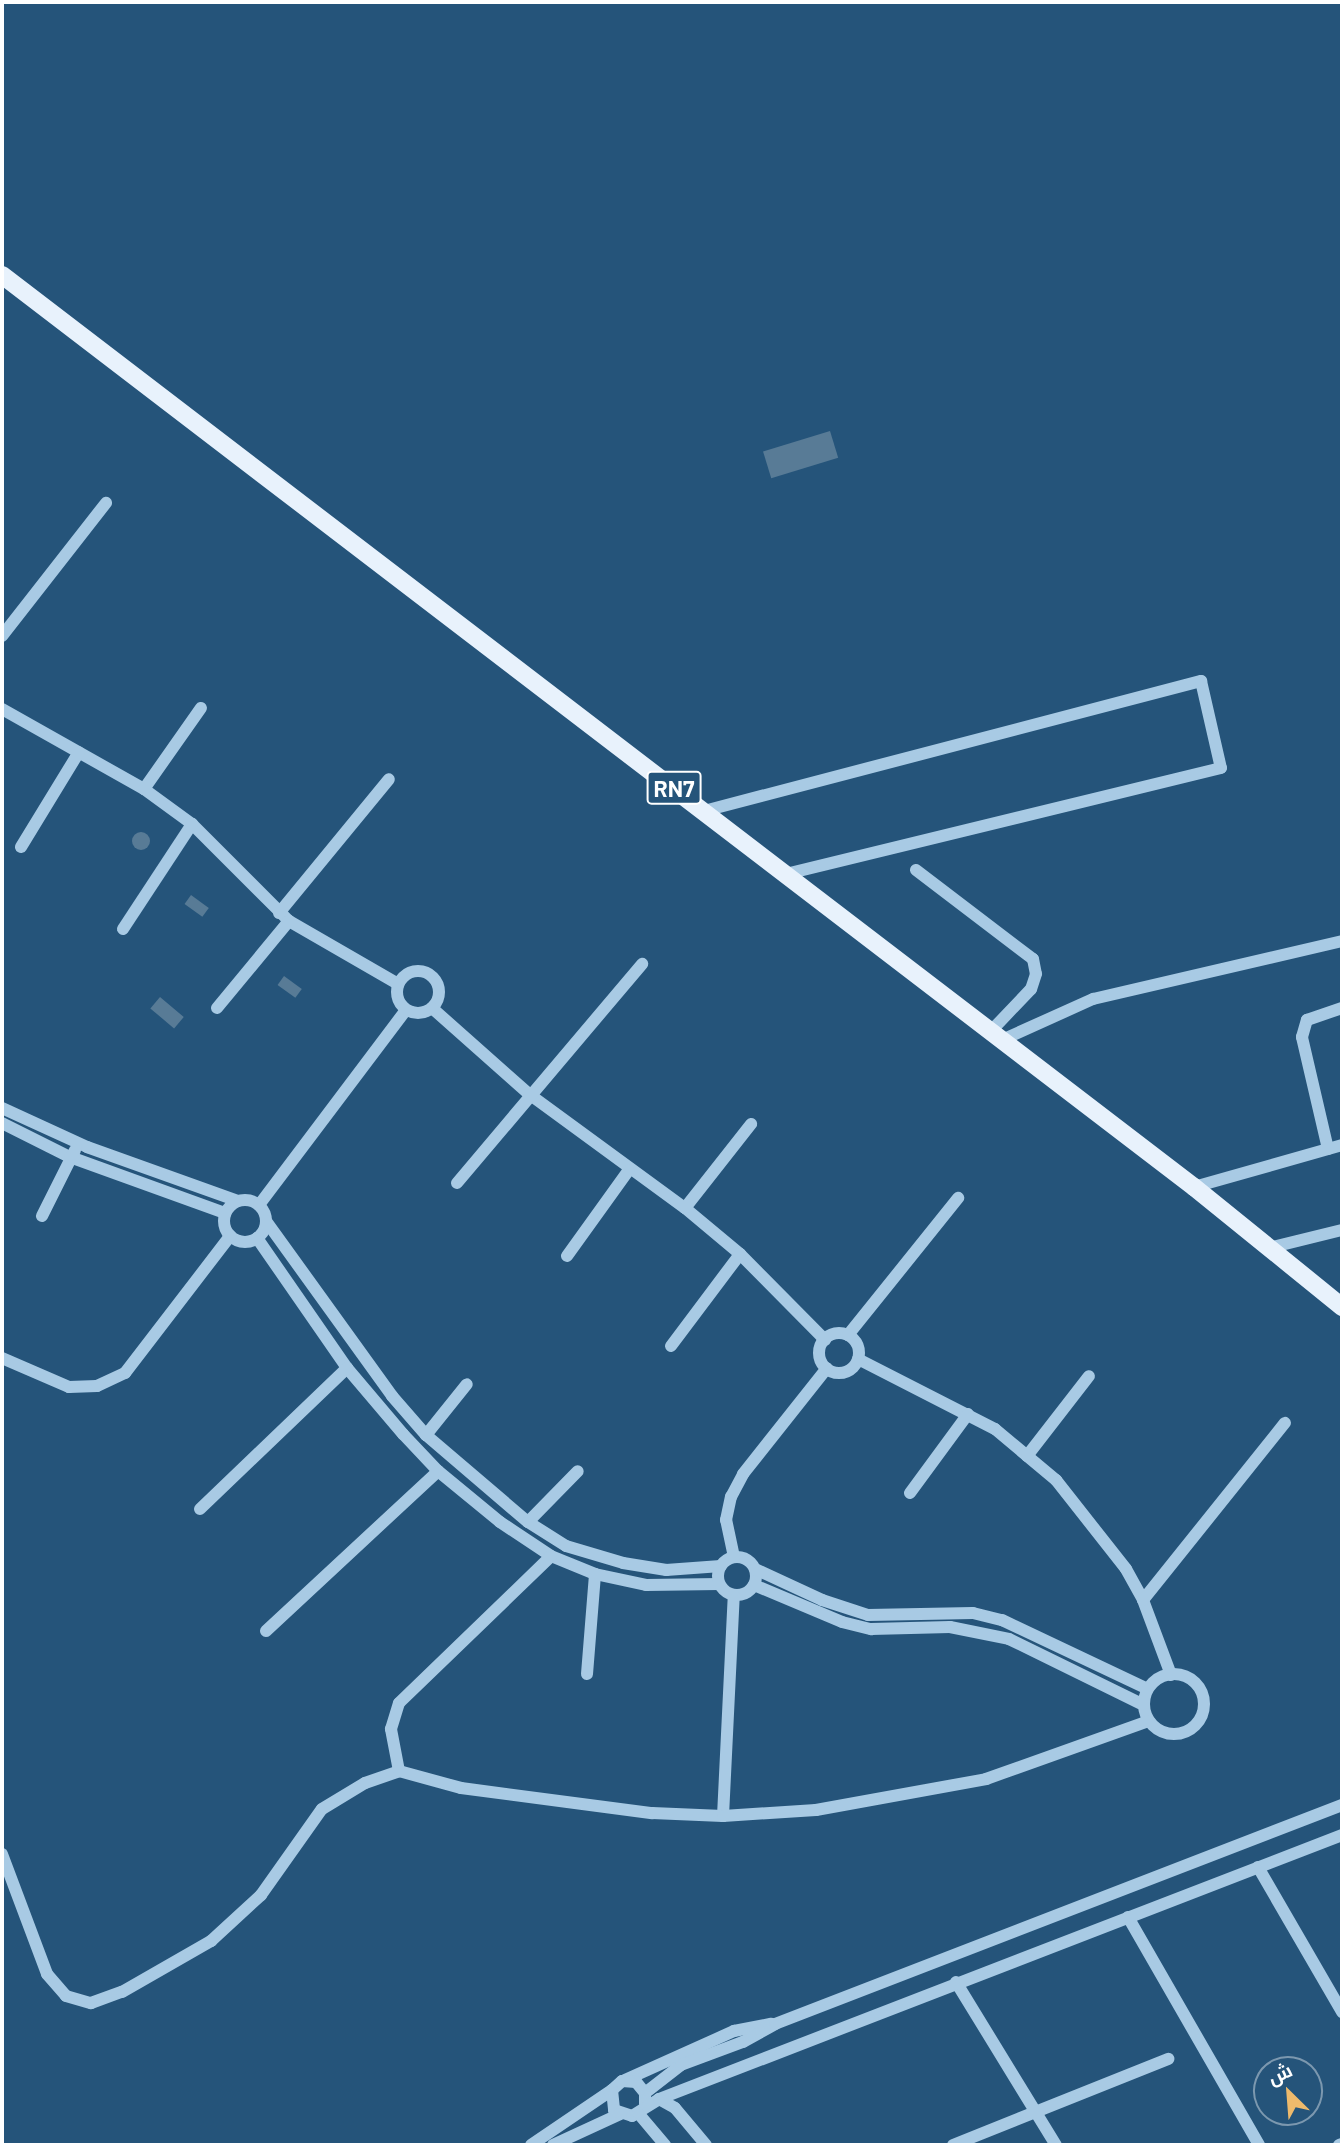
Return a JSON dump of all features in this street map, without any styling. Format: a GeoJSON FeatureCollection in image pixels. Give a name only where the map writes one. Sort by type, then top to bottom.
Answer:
{"type":"FeatureCollection","features":[{"type":"Feature","properties":{"kind":"main road","name":"RN7"},"geometry":{"type":"LineString","coordinates":[[2,275],[1194,1187],[1342,1307]]}},
{"type":"Feature","properties":{"kind":"street"},"geometry":{"type":"LineString","coordinates":[[2,636],[106,503]]}},
{"type":"Feature","properties":{"kind":"street"},"geometry":{"type":"LineString","coordinates":[[704,811],[1201,681],[1221,768],[787,874]]}},
{"type":"Feature","properties":{"kind":"street"},"geometry":{"type":"LineString","coordinates":[[144,789],[201,708]]}},
{"type":"Feature","properties":{"kind":"street"},"geometry":{"type":"LineString","coordinates":[[2,709],[144,789],[192,824],[284,917],[398,984]]}},
{"type":"Feature","properties":{"kind":"street"},"geometry":{"type":"LineString","coordinates":[[21,847],[79,752]]}},
{"type":"Feature","properties":{"kind":"street"},"geometry":{"type":"LineString","coordinates":[[217,1008],[389,779]]}},
{"type":"Feature","properties":{"kind":"street"},"geometry":{"type":"LineString","coordinates":[[123,929],[192,824]]}},
{"type":"Feature","properties":{"kind":"street"},"geometry":{"type":"LineString","coordinates":[[916,870],[1033,959],[1036,974],[1031,989],[996,1035]]}},
{"type":"Feature","properties":{"kind":"street"},"geometry":{"type":"LineString","coordinates":[[996,1035],[1093,999],[1342,941]]}},
{"type":"Feature","properties":{"kind":"street"},"geometry":{"type":"LineString","coordinates":[[457,1183],[528,1094],[642,964]]}},
{"type":"Feature","properties":{"kind":"street"},"geometry":{"type":"LineString","coordinates":[[414,972],[427,973],[439,989],[432,1008],[419,1013],[406,1010],[397,999],[398,984],[414,972]]}},
{"type":"Feature","properties":{"kind":"street"},"geometry":{"type":"LineString","coordinates":[[432,1008],[528,1094],[628,1171],[685,1208],[740,1254],[825,1340]]}},
{"type":"Feature","properties":{"kind":"street"},"geometry":{"type":"LineString","coordinates":[[1328,1149],[1302,1037],[1307,1020],[1342,1008]]}},
{"type":"Feature","properties":{"kind":"street"},"geometry":{"type":"LineString","coordinates":[[259,1205],[406,1010]]}},
{"type":"Feature","properties":{"kind":"street"},"geometry":{"type":"LineString","coordinates":[[2,1108],[79,1144],[238,1201],[259,1205]]}},
{"type":"Feature","properties":{"kind":"street"},"geometry":{"type":"LineString","coordinates":[[2,1123],[70,1157],[225,1213]]}},
{"type":"Feature","properties":{"kind":"street"},"geometry":{"type":"LineString","coordinates":[[685,1208],[751,1124]]}},
{"type":"Feature","properties":{"kind":"street"},"geometry":{"type":"LineString","coordinates":[[42,1216],[79,1144]]}},
{"type":"Feature","properties":{"kind":"street"},"geometry":{"type":"LineString","coordinates":[[1194,1187],[1342,1145]]}},
{"type":"Feature","properties":{"kind":"street"},"geometry":{"type":"LineString","coordinates":[[567,1256],[628,1171]]}},
{"type":"Feature","properties":{"kind":"street"},"geometry":{"type":"LineString","coordinates":[[848,1335],[958,1198]]}},
{"type":"Feature","properties":{"kind":"street"},"geometry":{"type":"LineString","coordinates":[[238,1201],[225,1213],[224,1226],[230,1236],[243,1242],[257,1238],[266,1221]]}},
{"type":"Feature","properties":{"kind":"street"},"geometry":{"type":"LineString","coordinates":[[259,1205],[266,1221],[348,1340],[426,1435],[528,1522],[566,1546],[623,1563],[666,1570],[721,1566],[734,1557],[748,1560],[755,1569],[822,1600],[868,1615],[973,1613],[1002,1620],[1148,1689]]}},
{"type":"Feature","properties":{"kind":"street"},"geometry":{"type":"LineString","coordinates":[[1269,1248],[1342,1230]]}},
{"type":"Feature","properties":{"kind":"street"},"geometry":{"type":"LineString","coordinates":[[2,1358],[69,1387],[97,1386],[125,1373],[230,1236]]}},
{"type":"Feature","properties":{"kind":"street"},"geometry":{"type":"LineString","coordinates":[[257,1238],[347,1367],[438,1471],[551,1556],[596,1574],[646,1585],[719,1584],[734,1595]]}},
{"type":"Feature","properties":{"kind":"street"},"geometry":{"type":"LineString","coordinates":[[671,1346],[740,1254]]}},
{"type":"Feature","properties":{"kind":"street"},"geometry":{"type":"LineString","coordinates":[[837,1333],[848,1335],[859,1348],[858,1359],[847,1371],[827,1368],[820,1358],[825,1340],[837,1333]]}},
{"type":"Feature","properties":{"kind":"street"},"geometry":{"type":"LineString","coordinates":[[858,1359],[968,1414],[1056,1480],[1098,1530],[1143,1600],[1171,1675]]}},
{"type":"Feature","properties":{"kind":"street"},"geometry":{"type":"LineString","coordinates":[[200,1509],[347,1367]]}},
{"type":"Feature","properties":{"kind":"street"},"geometry":{"type":"LineString","coordinates":[[734,1557],[726,1520],[731,1497],[743,1474],[827,1368]]}},
{"type":"Feature","properties":{"kind":"street"},"geometry":{"type":"LineString","coordinates":[[1027,1456],[1089,1376]]}},
{"type":"Feature","properties":{"kind":"street"},"geometry":{"type":"LineString","coordinates":[[426,1435],[467,1384]]}},
{"type":"Feature","properties":{"kind":"street"},"geometry":{"type":"LineString","coordinates":[[910,1493],[968,1414]]}},
{"type":"Feature","properties":{"kind":"street"},"geometry":{"type":"LineString","coordinates":[[1143,1600],[1285,1423]]}},
{"type":"Feature","properties":{"kind":"street"},"geometry":{"type":"LineString","coordinates":[[266,1631],[438,1471]]}},
{"type":"Feature","properties":{"kind":"street"},"geometry":{"type":"LineString","coordinates":[[528,1522],[578,1471]]}},
{"type":"Feature","properties":{"kind":"street"},"geometry":{"type":"LineString","coordinates":[[399,1771],[391,1729],[399,1703],[551,1556]]}},
{"type":"Feature","properties":{"kind":"street"},"geometry":{"type":"LineString","coordinates":[[719,1584],[721,1566]]}},
{"type":"Feature","properties":{"kind":"street"},"geometry":{"type":"LineString","coordinates":[[754,1585],[755,1569]]}},
{"type":"Feature","properties":{"kind":"street"},"geometry":{"type":"LineString","coordinates":[[587,1674],[596,1574]]}},
{"type":"Feature","properties":{"kind":"street"},"geometry":{"type":"LineString","coordinates":[[734,1595],[754,1585],[842,1622],[871,1629],[950,1627],[1009,1639],[1144,1705]]}},
{"type":"Feature","properties":{"kind":"street"},"geometry":{"type":"LineString","coordinates":[[723,1816],[734,1595]]}},
{"type":"Feature","properties":{"kind":"street"},"geometry":{"type":"LineString","coordinates":[[1171,1675],[1190,1679],[1198,1686],[1202,1714],[1182,1733],[1163,1732],[1149,1721],[1144,1705],[1148,1689],[1171,1675]]}},
{"type":"Feature","properties":{"kind":"street"},"geometry":{"type":"LineString","coordinates":[[2,1854],[47,1975],[66,1996],[91,2003],[122,1992],[211,1941],[261,1895],[322,1809],[365,1783],[399,1771],[461,1788],[566,1804],[723,1816],[816,1810],[961,1785],[1149,1721]]}},
{"type":"Feature","properties":{"kind":"street"},"geometry":{"type":"LineString","coordinates":[[643,2103],[681,2065],[743,2042],[775,2024],[1342,1805]]}},
{"type":"Feature","properties":{"kind":"street"},"geometry":{"type":"LineString","coordinates":[[552,2145],[643,2103],[1342,1835]]}},
{"type":"Feature","properties":{"kind":"street"},"geometry":{"type":"LineString","coordinates":[[1258,1867],[1342,2012]]}},
{"type":"Feature","properties":{"kind":"street"},"geometry":{"type":"LineString","coordinates":[[1128,1917],[1259,2145]]}},
{"type":"Feature","properties":{"kind":"street"},"geometry":{"type":"LineString","coordinates":[[956,1982],[1056,2145]]}},
{"type":"Feature","properties":{"kind":"street"},"geometry":{"type":"LineString","coordinates":[[531,2145],[617,2086],[734,2031],[775,2024]]}},
{"type":"Feature","properties":{"kind":"street"},"geometry":{"type":"LineString","coordinates":[[953,2145],[1037,2114],[1168,2059]]}},
{"type":"Feature","properties":{"kind":"street"},"geometry":{"type":"LineString","coordinates":[[617,2086],[636,2082],[643,2103],[665,2145]]}},
{"type":"Feature","properties":{"kind":"street"},"geometry":{"type":"LineString","coordinates":[[617,2086],[611,2104],[620,2114]]}},
{"type":"Feature","properties":{"kind":"street"},"geometry":{"type":"LineString","coordinates":[[659,2099],[675,2108],[706,2145]]}},
{"type":"Feature","properties":{"kind":"water"},"geometry":{"type":"Polygon","coordinates":[[[830,431],[838,458],[771,478],[763,451],[830,431]]]}},
{"type":"Feature","properties":{"kind":"water"},"geometry":{"type":"Polygon","coordinates":[[[141,832],[147,835],[150,841],[147,847],[141,850],[135,847],[132,841],[135,835],[141,832]]]}},
{"type":"Feature","properties":{"kind":"water"},"geometry":{"type":"Polygon","coordinates":[[[191,895],[209,908],[202,917],[185,904],[191,895]]]}},
{"type":"Feature","properties":{"kind":"water"},"geometry":{"type":"Polygon","coordinates":[[[284,976],[302,989],[295,998],[278,985],[284,976]]]}},
{"type":"Feature","properties":{"kind":"water"},"geometry":{"type":"Polygon","coordinates":[[[160,997],[184,1017],[174,1028],[150,1008],[160,997]]]}}]}
